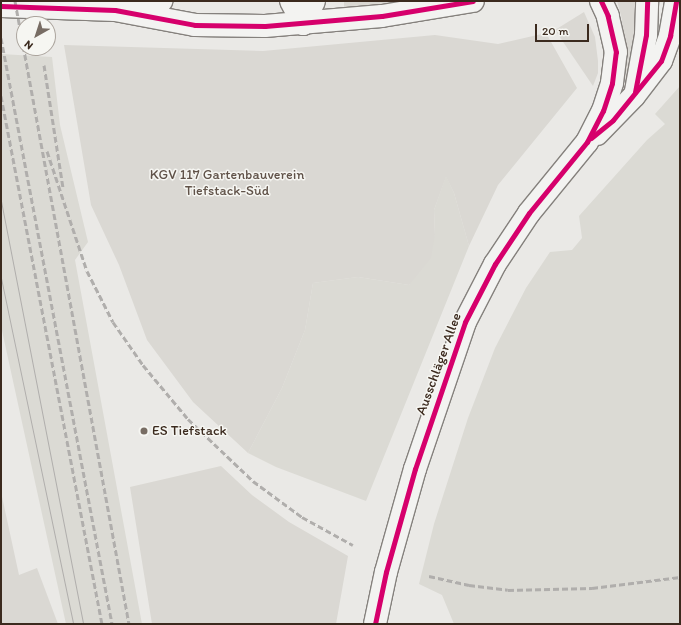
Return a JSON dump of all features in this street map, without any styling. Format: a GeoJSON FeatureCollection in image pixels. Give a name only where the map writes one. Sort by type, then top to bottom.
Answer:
{"type":"FeatureCollection","features":[{"type":"Feature","properties":{"kind":"street"},"geometry":{"type":"LineString","coordinates":[[115,10],[161,1]]}},
{"type":"Feature","properties":{"kind":"street"},"geometry":{"type":"LineString","coordinates":[[291,1],[303,24]]}},
{"type":"Feature","properties":{"kind":"street"},"geometry":{"type":"LineString","coordinates":[[303,24],[314,1]]}},
{"type":"Feature","properties":{"kind":"street"},"geometry":{"type":"LineString","coordinates":[[1,6],[115,10],[195,25],[265,26],[303,24],[382,16],[473,1]]}},
{"type":"Feature","properties":{"kind":"street","name":"Ausschläger Allee"},"geometry":{"type":"LineString","coordinates":[[375,624],[386,572],[415,469],[465,322],[495,264],[515,234],[587,142],[603,111],[615,63],[612,31],[601,1]]}},
{"type":"Feature","properties":{"kind":"street","name":"Ausschläger Allee"},"geometry":{"type":"LineString","coordinates":[[587,142],[613,120],[634,96],[643,59],[647,1]]}},
{"type":"Feature","properties":{"kind":"street"},"geometry":{"type":"LineString","coordinates":[[634,96],[661,61],[670,36],[676,1]]}},
{"type":"Feature","properties":{"kind":"shaded area"},"geometry":{"type":"Polygon","coordinates":[[[1,54],[52,57],[60,125],[88,242],[75,260],[142,624],[66,624],[1,326],[1,54]]]}},
{"type":"Feature","properties":{"kind":"shaded area"},"geometry":{"type":"Polygon","coordinates":[[[680,86],[680,624],[454,624],[442,595],[419,584],[434,524],[468,418],[495,348],[526,288],[550,252],[572,250],[582,238],[579,216],[647,140],[665,124],[655,114],[680,86]]]}},
{"type":"Feature","properties":{"kind":"shaded area"},"geometry":{"type":"Polygon","coordinates":[[[446,176],[454,193],[469,246],[366,501],[276,467],[248,453],[282,388],[305,330],[313,283],[358,277],[409,285],[435,235],[434,210],[446,176]]]}},
{"type":"Feature","properties":{"kind":"green space"},"geometry":{"type":"Polygon","coordinates":[[[344,1],[403,1],[344,9],[344,1]]]}},
{"type":"Feature","properties":{"kind":"green space"},"geometry":{"type":"Polygon","coordinates":[[[617,1],[638,1],[638,35],[630,72],[617,97],[623,69],[622,19],[617,1]]]}},
{"type":"Feature","properties":{"kind":"green space"},"geometry":{"type":"Polygon","coordinates":[[[584,12],[595,37],[598,61],[598,73],[593,86],[555,30],[584,12]]]}},
{"type":"Feature","properties":{"kind":"green space","name":"KGV 117 Gartenbauverein Tiefstack-Süd"},"geometry":{"type":"Polygon","coordinates":[[[546,33],[577,88],[498,185],[469,246],[454,193],[446,177],[434,210],[435,235],[431,258],[409,285],[358,277],[313,283],[305,330],[282,388],[248,453],[193,402],[147,340],[119,265],[91,205],[64,45],[263,51],[435,35],[498,44],[546,33]]]}},
{"type":"Feature","properties":{"kind":"green space"},"geometry":{"type":"Polygon","coordinates":[[[221,466],[252,495],[289,522],[348,556],[336,624],[152,624],[130,487],[221,466]]]}},
{"type":"Feature","properties":{"kind":"green space"},"geometry":{"type":"Polygon","coordinates":[[[1,492],[19,575],[37,568],[58,624],[1,624],[1,492]]]}},
{"type":"Feature","properties":{"kind":"tram line"},"geometry":{"type":"LineString","coordinates":[[1,201],[83,624]]}},
{"type":"Feature","properties":{"kind":"tram line"},"geometry":{"type":"LineString","coordinates":[[1,278],[73,624]]}},
{"type":"Feature","properties":{"kind":"railway"},"geometry":{"type":"LineString","coordinates":[[15,1],[129,624]]}},
{"type":"Feature","properties":{"kind":"railway"},"geometry":{"type":"LineString","coordinates":[[1,38],[112,624]]}},
{"type":"Feature","properties":{"kind":"railway"},"geometry":{"type":"LineString","coordinates":[[44,65],[63,188]]}},
{"type":"Feature","properties":{"kind":"railway"},"geometry":{"type":"LineString","coordinates":[[1,96],[102,624]]}},
{"type":"Feature","properties":{"kind":"railway"},"geometry":{"type":"LineString","coordinates":[[47,151],[87,271],[113,322],[143,365],[188,419],[253,481],[302,517],[353,545]]}},
{"type":"Feature","properties":{"kind":"railway"},"geometry":{"type":"LineString","coordinates":[[429,576],[469,585],[508,590],[592,588],[680,577]]}},
{"type":"Feature","properties":{"kind":"cycle path"},"geometry":{"type":"LineString","coordinates":[[1,6],[115,10],[195,25],[265,26],[382,16],[473,1]]}},
{"type":"Feature","properties":{"kind":"cycle path"},"geometry":{"type":"LineString","coordinates":[[375,624],[386,572],[415,469],[465,322],[495,264],[529,213],[587,142],[603,111],[612,83],[616,52],[608,16],[601,1]]}},
{"type":"Feature","properties":{"kind":"cycle path"},"geometry":{"type":"LineString","coordinates":[[635,92],[646,35],[647,1]]}},
{"type":"Feature","properties":{"kind":"cycle path"},"geometry":{"type":"LineString","coordinates":[[591,138],[613,120],[661,61],[670,36],[676,1]]}},
{"type":"Feature","properties":{"kind":"place","name":"ES Tiefstack"},"geometry":{"type":"Point","coordinates":[144,431]}}]}
